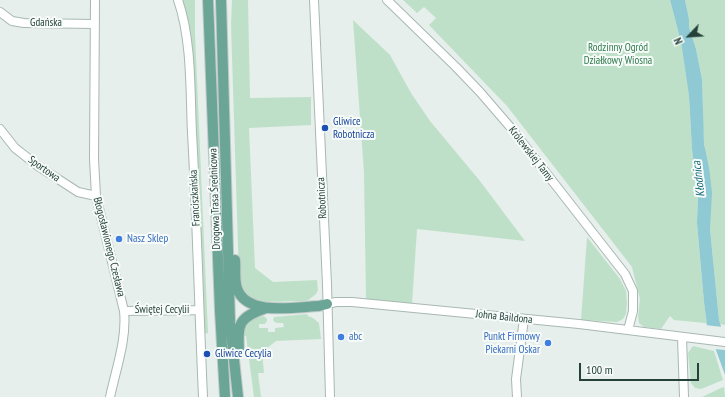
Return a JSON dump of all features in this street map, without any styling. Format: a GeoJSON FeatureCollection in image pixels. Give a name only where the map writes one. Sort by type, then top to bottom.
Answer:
{"type":"FeatureCollection","features":[{"type":"Feature","properties":{"kind":"main road","name":"Drogowa Trasa Średnicowa"},"geometry":{"type":"LineString","coordinates":[[208,0],[220,311],[225,397]]}},
{"type":"Feature","properties":{"kind":"main road","name":"Drogowa Trasa Średnicowa"},"geometry":{"type":"LineString","coordinates":[[221,0],[230,322],[238,394]]}},
{"type":"Feature","properties":{"kind":"main road"},"geometry":{"type":"LineString","coordinates":[[228,219],[235,251],[237,288],[244,299],[252,304],[266,308],[319,306],[327,304]]}},
{"type":"Feature","properties":{"kind":"main road"},"geometry":{"type":"LineString","coordinates":[[238,394],[240,372],[240,324],[246,316],[266,308]]}},
{"type":"Feature","properties":{"kind":"street","name":"Błogosławionego Czesława"},"geometry":{"type":"LineString","coordinates":[[95,0],[94,159],[96,196],[124,311],[125,330],[110,397]]}},
{"type":"Feature","properties":{"kind":"street","name":"Franciszkańska"},"geometry":{"type":"LineString","coordinates":[[178,0],[184,20],[188,47],[203,397]]}},
{"type":"Feature","properties":{"kind":"street","name":"Robotnicza"},"geometry":{"type":"LineString","coordinates":[[314,0],[330,397]]}},
{"type":"Feature","properties":{"kind":"street","name":"Królewskiej Tamy"},"geometry":{"type":"LineString","coordinates":[[387,0],[480,92],[511,128],[625,274],[633,291],[633,311],[628,330]]}},
{"type":"Feature","properties":{"kind":"street","name":"Gdańska"},"geometry":{"type":"LineString","coordinates":[[0,12],[12,21],[24,23],[95,24]]}},
{"type":"Feature","properties":{"kind":"street","name":"Sportowa"},"geometry":{"type":"LineString","coordinates":[[0,129],[15,148],[38,166],[78,192],[96,196]]}},
{"type":"Feature","properties":{"kind":"street","name":"Johna Baildona"},"geometry":{"type":"LineString","coordinates":[[327,304],[336,302],[352,302],[628,330],[725,342]]}},
{"type":"Feature","properties":{"kind":"street","name":"Świętej Cecylii"},"geometry":{"type":"LineString","coordinates":[[124,311],[200,310]]}},
{"type":"Feature","properties":{"kind":"street"},"geometry":{"type":"LineString","coordinates":[[517,397],[516,379],[524,319]]}},
{"type":"Feature","properties":{"kind":"street"},"geometry":{"type":"LineString","coordinates":[[682,337],[684,397]]}},
{"type":"Feature","properties":{"kind":"green space"},"geometry":{"type":"Polygon","coordinates":[[[183,0],[195,0],[195,34],[208,333],[204,334],[191,33],[183,0]]]}},
{"type":"Feature","properties":{"kind":"green space"},"geometry":{"type":"Polygon","coordinates":[[[232,0],[248,0],[250,98],[311,97],[311,125],[249,128],[255,268],[273,282],[317,280],[318,290],[316,294],[307,301],[257,302],[249,298],[239,277],[231,25],[232,0]]]}},
{"type":"Feature","properties":{"kind":"green space","name":"Rodzinny Ogród Działkowy Wiosna"},"geometry":{"type":"Polygon","coordinates":[[[403,0],[670,0],[681,42],[689,96],[692,149],[698,195],[697,223],[707,325],[705,323],[674,320],[670,316],[661,329],[644,327],[639,323],[638,316],[640,299],[632,267],[507,106],[429,25],[436,18],[424,7],[417,13],[403,0]]]}},
{"type":"Feature","properties":{"kind":"green space"},"geometry":{"type":"Polygon","coordinates":[[[685,0],[725,0],[725,325],[720,324],[719,320],[710,229],[709,167],[705,152],[703,131],[702,79],[696,49],[689,27],[685,0]]]}},
{"type":"Feature","properties":{"kind":"green space"},"geometry":{"type":"Polygon","coordinates":[[[353,20],[390,55],[411,93],[430,121],[480,181],[525,241],[417,229],[412,304],[366,299],[364,173],[353,20]]]}},
{"type":"Feature","properties":{"kind":"green space"},"geometry":{"type":"Polygon","coordinates":[[[587,237],[620,279],[626,291],[626,314],[623,319],[617,322],[581,320],[587,237]]]}},
{"type":"Feature","properties":{"kind":"green space"},"geometry":{"type":"Polygon","coordinates":[[[307,314],[319,323],[321,339],[276,341],[262,352],[264,373],[258,373],[261,397],[254,397],[246,336],[242,336],[245,323],[255,317],[264,316],[267,321],[265,324],[259,324],[259,328],[268,328],[268,332],[275,332],[275,328],[284,327],[283,323],[277,323],[273,320],[274,317],[307,314]]]}},
{"type":"Feature","properties":{"kind":"green space"},"geometry":{"type":"Polygon","coordinates":[[[693,346],[714,351],[723,380],[701,389],[695,388],[691,383],[688,353],[693,346]]]}},
{"type":"Feature","properties":{"kind":"green space"},"geometry":{"type":"Polygon","coordinates":[[[724,387],[725,397],[702,397],[721,388],[724,387]]]}},
{"type":"Feature","properties":{"kind":"water","name":"Kłodnica"},"geometry":{"type":"Polygon","coordinates":[[[670,0],[685,0],[689,27],[696,49],[702,79],[704,144],[709,167],[712,193],[710,229],[719,320],[725,339],[725,375],[707,325],[697,223],[698,195],[692,149],[689,96],[681,42],[670,0]]]}},
{"type":"Feature","properties":{"kind":"pier"},"geometry":{"type":"Polygon","coordinates":[[[705,325],[723,327],[725,332],[725,350],[714,349],[705,325]]]}},
{"type":"Feature","properties":{"kind":"place","name":"Gliwice Robotnicza"},"geometry":{"type":"Point","coordinates":[325,128]}},
{"type":"Feature","properties":{"kind":"place","name":"Nasz Sklep"},"geometry":{"type":"Point","coordinates":[119,239]}},
{"type":"Feature","properties":{"kind":"place","name":"abc"},"geometry":{"type":"Point","coordinates":[341,337]}},
{"type":"Feature","properties":{"kind":"place","name":"Punkt Firmowy Piekarni Oskar"},"geometry":{"type":"Point","coordinates":[548,343]}},
{"type":"Feature","properties":{"kind":"place","name":"Gliwice Cecylia"},"geometry":{"type":"Point","coordinates":[207,354]}}]}
